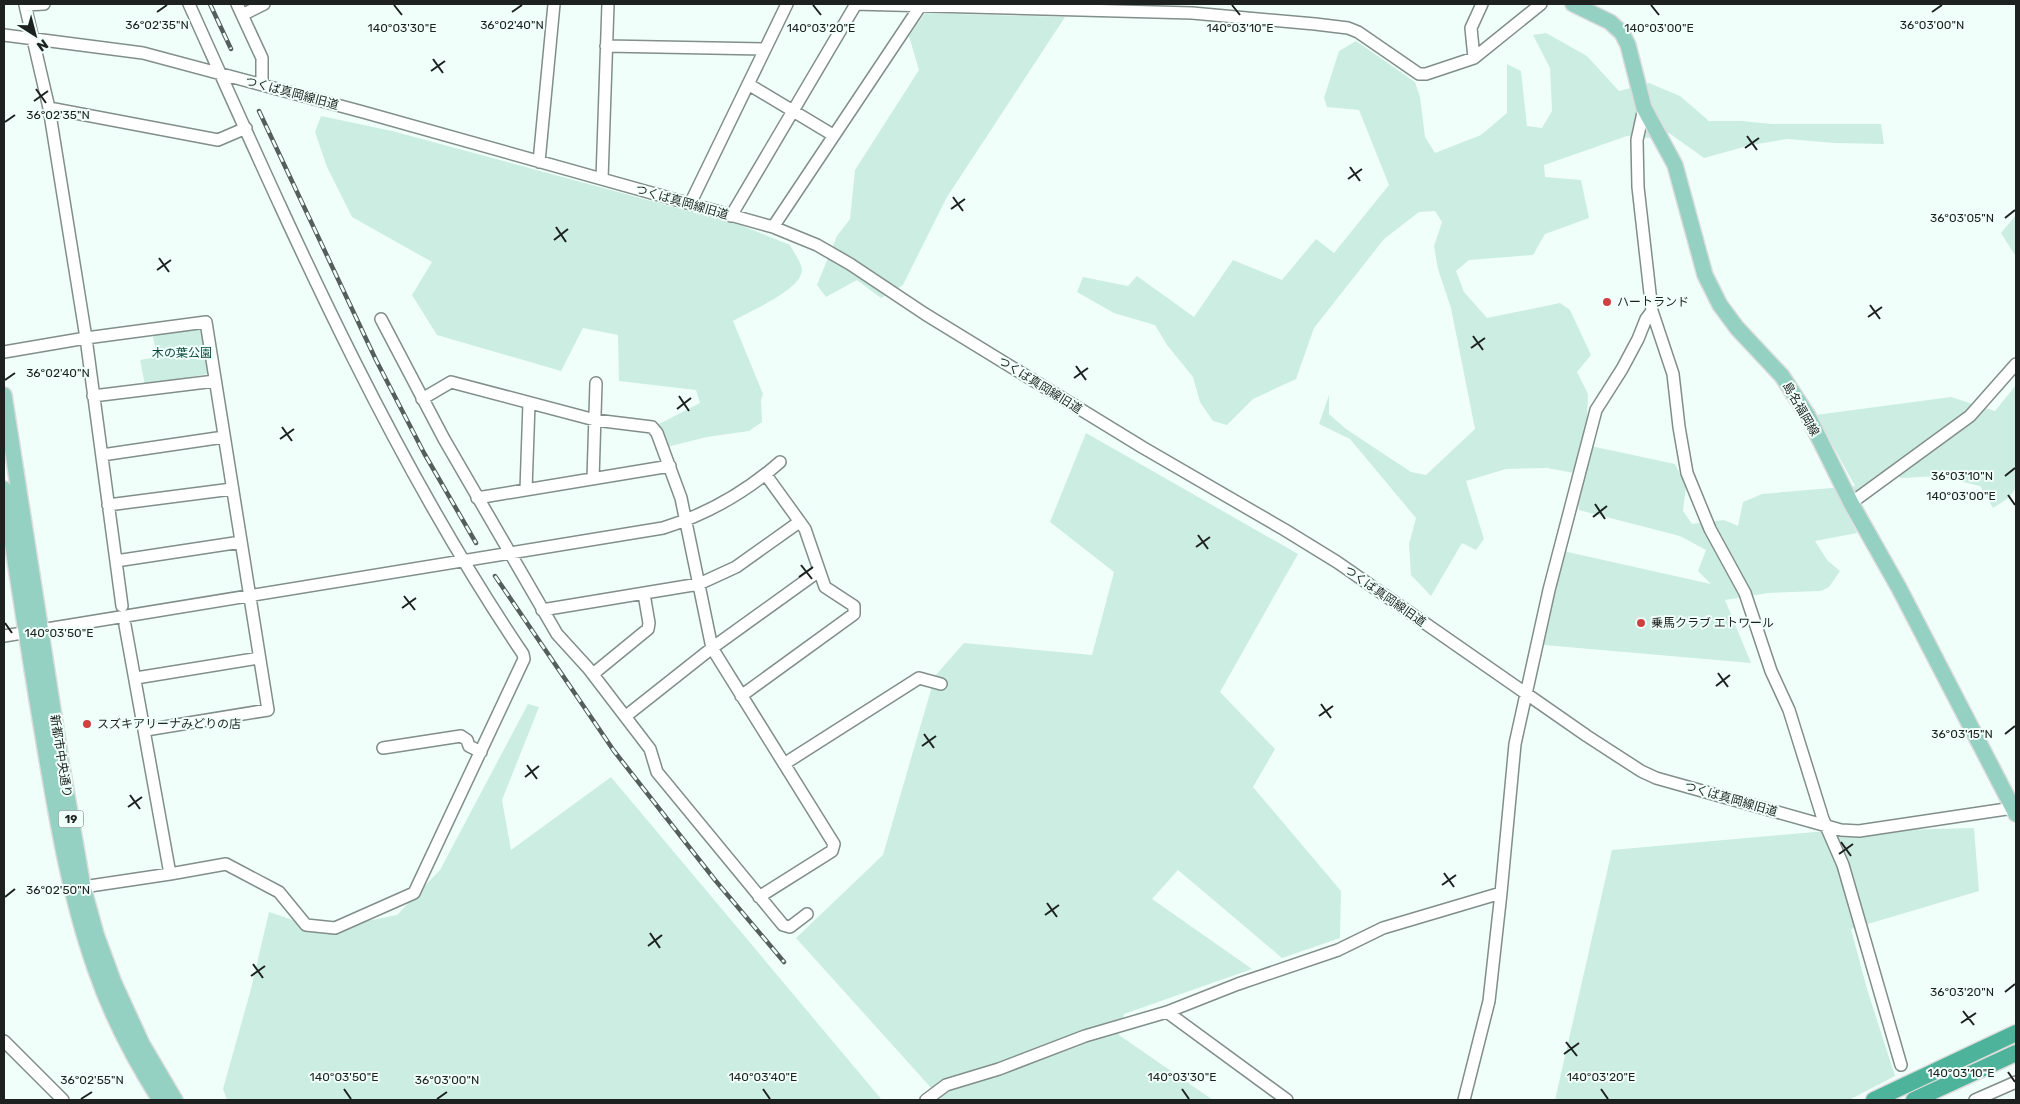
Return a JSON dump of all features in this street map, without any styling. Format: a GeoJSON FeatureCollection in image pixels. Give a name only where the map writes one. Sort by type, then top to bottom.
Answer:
{"type":"FeatureCollection","features":[{"type":"Feature","properties":{"kind":"highway"},"geometry":{"type":"LineString","coordinates":[[1874,1100],[2016,1034]]}},
{"type":"Feature","properties":{"kind":"highway"},"geometry":{"type":"LineString","coordinates":[[1914,1100],[2015,1054]]}},
{"type":"Feature","properties":{"kind":"main road","name":"島名福岡線"},"geometry":{"type":"LineString","coordinates":[[1574,4],[1605,18],[1622,33],[1632,53],[1644,108],[1675,165],[1705,275],[1712,292],[1737,328],[1782,376],[1808,416],[1851,503],[1899,588],[2015,810]]}},
{"type":"Feature","properties":{"kind":"main road","name":"新都市中央通り"},"geometry":{"type":"LineString","coordinates":[[4,395],[61,761],[83,887],[117,1007]]}},
{"type":"Feature","properties":{"kind":"main road","name":"新都市中央通り"},"geometry":{"type":"LineString","coordinates":[[4,489],[25,632],[52,790],[72,889],[95,968],[117,1007],[160,1100]]}},
{"type":"Feature","properties":{"kind":"main road","name":"新都市中央通り"},"geometry":{"type":"LineString","coordinates":[[130,1034],[175,1100]]}},
{"type":"Feature","properties":{"kind":"street"},"geometry":{"type":"LineString","coordinates":[[44,4],[25,4],[49,108],[86,338],[122,606]]}},
{"type":"Feature","properties":{"kind":"street"},"geometry":{"type":"LineString","coordinates":[[83,887],[226,864],[279,892],[306,924],[335,928],[414,893],[524,659],[523,654],[464,562],[409,465],[357,366],[189,4]]}},
{"type":"Feature","properties":{"kind":"street"},"geometry":{"type":"LineString","coordinates":[[237,4],[262,58],[262,85]]}},
{"type":"Feature","properties":{"kind":"street"},"geometry":{"type":"LineString","coordinates":[[242,15],[264,4]]}},
{"type":"Feature","properties":{"kind":"street"},"geometry":{"type":"LineString","coordinates":[[539,162],[554,4]]}},
{"type":"Feature","properties":{"kind":"street"},"geometry":{"type":"LineString","coordinates":[[602,179],[608,4]]}},
{"type":"Feature","properties":{"kind":"street"},"geometry":{"type":"LineString","coordinates":[[690,204],[787,4]]}},
{"type":"Feature","properties":{"kind":"street"},"geometry":{"type":"LineString","coordinates":[[731,216],[855,4],[1192,13],[1332,26],[1348,28],[1358,32],[1419,74],[1426,74],[1474,58],[1541,4]]}},
{"type":"Feature","properties":{"kind":"street"},"geometry":{"type":"LineString","coordinates":[[1474,58],[1472,28],[1482,4]]}},
{"type":"Feature","properties":{"kind":"street"},"geometry":{"type":"LineString","coordinates":[[773,227],[921,5]]}},
{"type":"Feature","properties":{"kind":"street","name":"つくば真岡線旧道"},"geometry":{"type":"LineString","coordinates":[[4,35],[143,53],[363,112],[773,227],[817,246],[850,264],[925,314],[1134,442],[1337,562],[1525,694],[1640,771],[1656,778],[1841,830],[1859,831],[2015,810]]}},
{"type":"Feature","properties":{"kind":"street"},"geometry":{"type":"LineString","coordinates":[[606,46],[764,49]]}},
{"type":"Feature","properties":{"kind":"street"},"geometry":{"type":"LineString","coordinates":[[748,84],[833,135]]}},
{"type":"Feature","properties":{"kind":"street"},"geometry":{"type":"LineString","coordinates":[[49,108],[218,140],[246,128]]}},
{"type":"Feature","properties":{"kind":"street"},"geometry":{"type":"LineString","coordinates":[[1644,108],[1637,140],[1638,186],[1652,311],[1673,374],[1687,473],[1710,530],[1745,593],[1771,671],[1790,710],[1812,786],[1846,875],[1901,1065]]}},
{"type":"Feature","properties":{"kind":"street"},"geometry":{"type":"LineString","coordinates":[[1464,1100],[1489,1001],[1514,744],[1549,590],[1596,410],[1622,369],[1646,319],[1652,311]]}},
{"type":"Feature","properties":{"kind":"street"},"geometry":{"type":"LineString","coordinates":[[381,318],[422,399],[477,498],[557,634],[593,674],[650,749],[657,772],[783,925],[790,927],[807,914]]}},
{"type":"Feature","properties":{"kind":"street"},"geometry":{"type":"LineString","coordinates":[[4,352],[86,338],[206,322],[268,710],[146,730]]}},
{"type":"Feature","properties":{"kind":"street"},"geometry":{"type":"LineString","coordinates":[[1851,503],[1970,416],[2016,364]]}},
{"type":"Feature","properties":{"kind":"street"},"geometry":{"type":"LineString","coordinates":[[93,396],[215,381]]}},
{"type":"Feature","properties":{"kind":"street"},"geometry":{"type":"LineString","coordinates":[[422,399],[451,382],[595,420],[652,427],[657,432],[681,498],[712,648],[834,844],[832,851],[759,897]]}},
{"type":"Feature","properties":{"kind":"street"},"geometry":{"type":"LineString","coordinates":[[593,479],[596,383]]}},
{"type":"Feature","properties":{"kind":"street"},"geometry":{"type":"LineString","coordinates":[[526,490],[529,402]]}},
{"type":"Feature","properties":{"kind":"street"},"geometry":{"type":"LineString","coordinates":[[102,455],[224,437]]}},
{"type":"Feature","properties":{"kind":"street"},"geometry":{"type":"LineString","coordinates":[[4,636],[646,531],[686,520],[734,498],[766,475],[780,462]]}},
{"type":"Feature","properties":{"kind":"street"},"geometry":{"type":"LineString","coordinates":[[477,498],[670,466]]}},
{"type":"Feature","properties":{"kind":"street"},"geometry":{"type":"LineString","coordinates":[[742,696],[854,614],[854,606],[825,586],[805,529],[766,475]]}},
{"type":"Feature","properties":{"kind":"street"},"geometry":{"type":"LineString","coordinates":[[108,505],[232,489]]}},
{"type":"Feature","properties":{"kind":"street"},"geometry":{"type":"LineString","coordinates":[[542,610],[699,584],[736,568],[795,524]]}},
{"type":"Feature","properties":{"kind":"street"},"geometry":{"type":"LineString","coordinates":[[116,561],[241,542]]}},
{"type":"Feature","properties":{"kind":"street"},"geometry":{"type":"LineString","coordinates":[[626,716],[712,648],[819,570]]}},
{"type":"Feature","properties":{"kind":"street"},"geometry":{"type":"LineString","coordinates":[[593,674],[648,629],[649,623],[644,594]]}},
{"type":"Feature","properties":{"kind":"street"},"geometry":{"type":"LineString","coordinates":[[126,625],[170,874]]}},
{"type":"Feature","properties":{"kind":"street"},"geometry":{"type":"LineString","coordinates":[[136,678],[259,658]]}},
{"type":"Feature","properties":{"kind":"street"},"geometry":{"type":"LineString","coordinates":[[784,764],[919,678],[941,684]]}},
{"type":"Feature","properties":{"kind":"street"},"geometry":{"type":"LineString","coordinates":[[383,748],[461,736],[467,740],[469,746],[481,752]]}},
{"type":"Feature","properties":{"kind":"street"},"geometry":{"type":"LineString","coordinates":[[926,1100],[946,1084],[1000,1068],[1085,1036],[1167,1012],[1238,984],[1338,950],[1383,928],[1501,893]]}},
{"type":"Feature","properties":{"kind":"street"},"geometry":{"type":"LineString","coordinates":[[1167,1012],[1287,1100]]}},
{"type":"Feature","properties":{"kind":"street"},"geometry":{"type":"LineString","coordinates":[[4,1041],[63,1100]]}},
{"type":"Feature","properties":{"kind":"street"},"geometry":{"type":"LineString","coordinates":[[1975,1100],[2016,1082]]}},
{"type":"Feature","properties":{"kind":"green space"},"geometry":{"type":"Polygon","coordinates":[[[925,13],[1065,17],[947,197],[903,285],[881,298],[857,280],[826,297],[817,285],[837,236],[850,219],[855,170],[919,70],[909,36],[925,13]]]}},
{"type":"Feature","properties":{"kind":"green space"},"geometry":{"type":"Polygon","coordinates":[[[1546,33],[1587,56],[1619,91],[1649,83],[1680,96],[1709,121],[1741,121],[1772,124],[1881,124],[1884,144],[1835,143],[1787,139],[1751,145],[1704,158],[1669,133],[1649,138],[1627,136],[1544,165],[1545,177],[1581,180],[1589,218],[1545,234],[1533,255],[1469,260],[1456,271],[1464,292],[1487,318],[1560,303],[1570,310],[1591,355],[1577,372],[1588,394],[1586,445],[1675,464],[1686,486],[1683,511],[1692,524],[1724,520],[1738,526],[1743,502],[1762,494],[1855,486],[1816,415],[1951,397],[1995,411],[2016,385],[2016,487],[2010,497],[1993,508],[1980,486],[1937,476],[1903,478],[1881,473],[1843,506],[1857,533],[1815,541],[1827,560],[1840,571],[1829,587],[1821,591],[1768,593],[1725,600],[1751,663],[1544,645],[1563,551],[1711,584],[1698,571],[1706,550],[1680,536],[1579,510],[1574,473],[1547,468],[1506,469],[1466,481],[1484,539],[1476,550],[1462,543],[1431,596],[1411,575],[1409,544],[1416,518],[1350,439],[1319,424],[1329,395],[1329,414],[1346,429],[1411,472],[1426,475],[1475,429],[1451,308],[1438,269],[1434,246],[1442,222],[1435,211],[1419,212],[1384,239],[1314,328],[1296,379],[1253,399],[1227,425],[1213,421],[1200,402],[1193,377],[1167,345],[1155,325],[1114,313],[1077,292],[1083,277],[1128,286],[1137,276],[1194,317],[1233,260],[1282,280],[1316,239],[1334,253],[1389,185],[1359,110],[1327,107],[1324,98],[1339,51],[1356,41],[1415,82],[1420,97],[1425,137],[1435,153],[1481,135],[1507,113],[1507,64],[1521,71],[1527,126],[1542,128],[1552,111],[1550,68],[1533,35],[1546,33]]]}},
{"type":"Feature","properties":{"kind":"green space"},"geometry":{"type":"Polygon","coordinates":[[[321,116],[392,131],[740,225],[790,245],[802,269],[800,277],[794,285],[774,299],[733,321],[763,394],[761,400],[762,422],[749,431],[707,437],[655,450],[659,424],[700,403],[696,390],[619,381],[618,335],[583,328],[561,371],[437,335],[412,295],[432,262],[352,217],[327,167],[315,132],[321,116]]]}},
{"type":"Feature","properties":{"kind":"green space"},"geometry":{"type":"Polygon","coordinates":[[[2016,215],[2016,257],[2001,233],[2016,215]]]}},
{"type":"Feature","properties":{"kind":"green space","name":"木の葉公園"},"geometry":{"type":"Polygon","coordinates":[[[204,328],[210,371],[207,374],[145,385],[140,360],[157,357],[152,332],[204,328]]]}},
{"type":"Feature","properties":{"kind":"green space"},"geometry":{"type":"Polygon","coordinates":[[[1086,433],[1298,554],[1220,692],[1275,749],[1253,787],[1341,891],[1340,938],[1282,958],[1178,870],[1152,899],[1252,969],[1124,1014],[1119,1035],[1213,1100],[942,1100],[796,938],[883,855],[935,676],[964,643],[1092,655],[1114,572],[1050,522],[1086,433]]]}},
{"type":"Feature","properties":{"kind":"green space"},"geometry":{"type":"Polygon","coordinates":[[[528,704],[539,707],[502,800],[511,850],[611,777],[882,1100],[227,1100],[223,1089],[251,989],[269,912],[322,930],[397,915],[440,870],[528,704]]]}},
{"type":"Feature","properties":{"kind":"green space"},"geometry":{"type":"Polygon","coordinates":[[[1974,828],[1979,891],[1851,929],[1867,989],[1895,1076],[1849,1100],[1555,1100],[1612,850],[1815,832],[1974,828]]]}},
{"type":"Feature","properties":{"kind":"railway"},"geometry":{"type":"LineString","coordinates":[[210,4],[231,49]]}},
{"type":"Feature","properties":{"kind":"railway"},"geometry":{"type":"LineString","coordinates":[[259,111],[376,360],[424,453],[476,543]]}},
{"type":"Feature","properties":{"kind":"railway"},"geometry":{"type":"LineString","coordinates":[[495,576],[614,751],[715,880],[784,962]]}},
{"type":"Feature","properties":{"kind":"place","name":"ハートランド"},"geometry":{"type":"Point","coordinates":[1607,302]}},
{"type":"Feature","properties":{"kind":"place","name":"乗馬クラブ エトワール"},"geometry":{"type":"Point","coordinates":[1641,623]}},
{"type":"Feature","properties":{"kind":"place","name":"スズキアリーナみどりの店"},"geometry":{"type":"Point","coordinates":[87,724]}}]}
